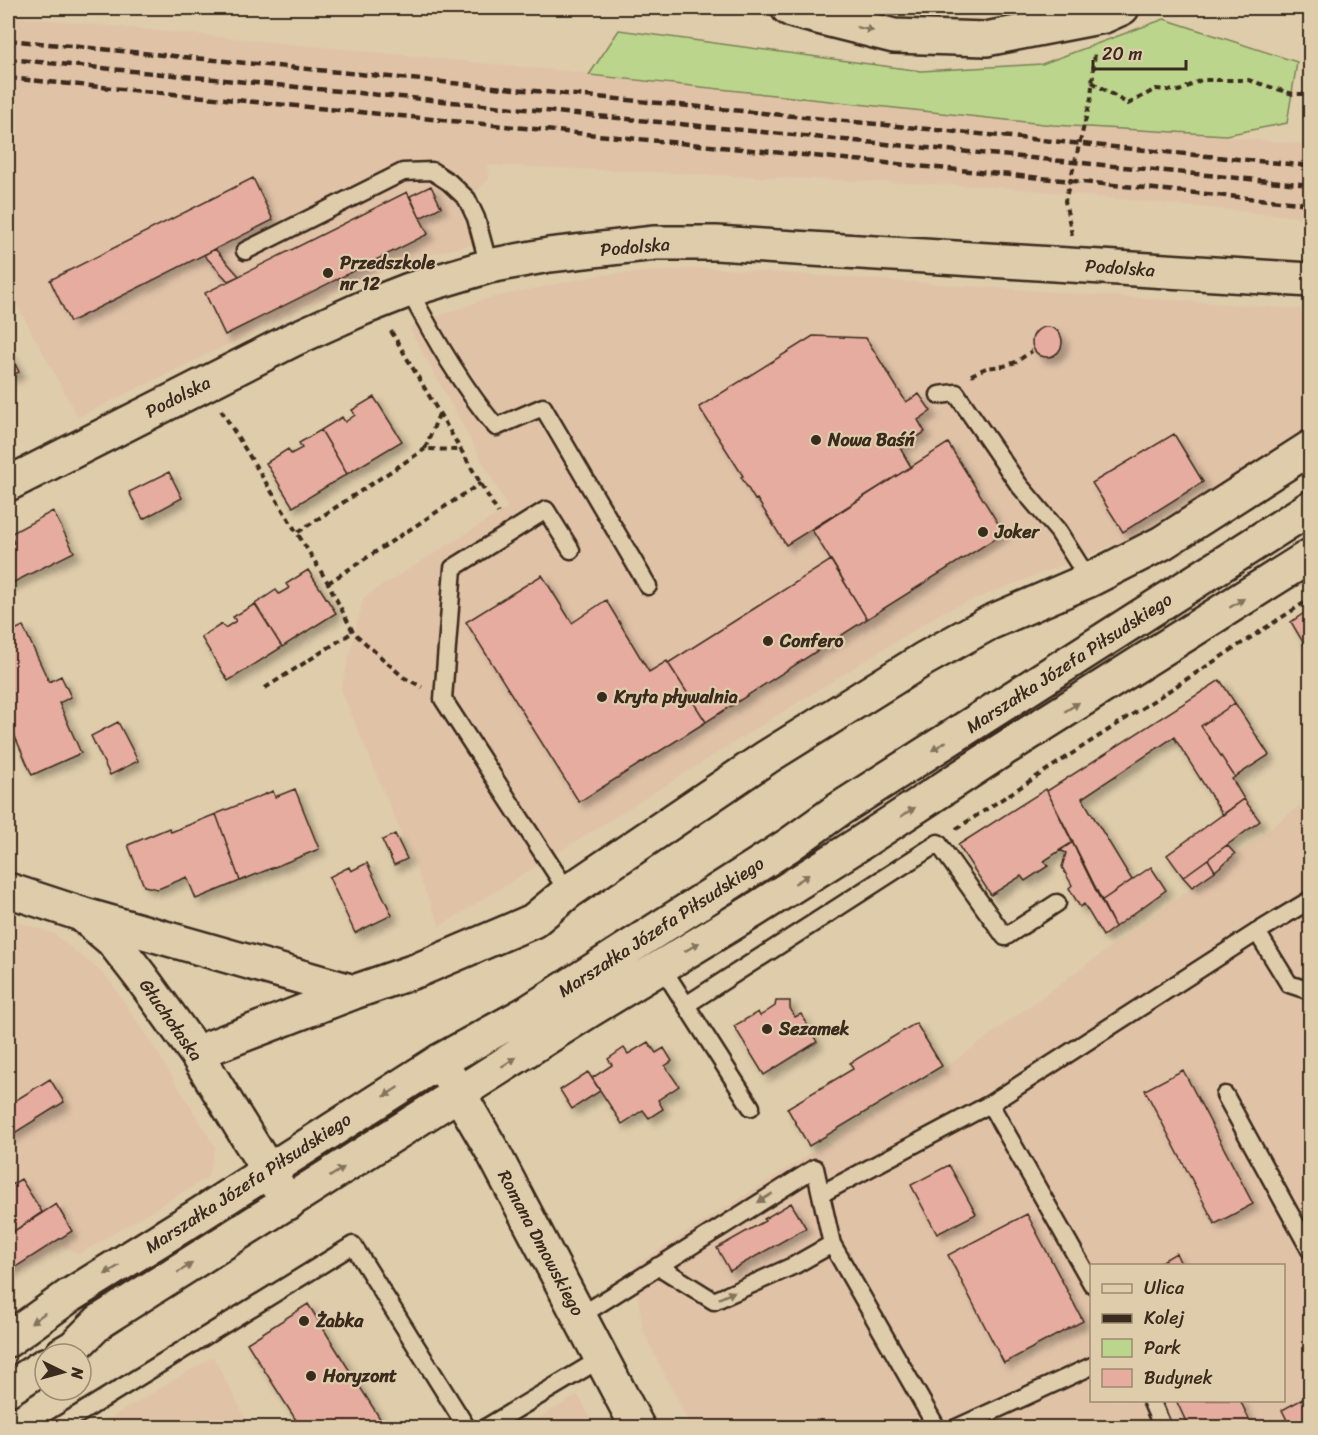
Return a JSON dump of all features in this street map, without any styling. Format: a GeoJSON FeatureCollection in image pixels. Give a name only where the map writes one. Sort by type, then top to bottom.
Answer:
{"type":"FeatureCollection","features":[{"type":"Feature","properties":{"kind":"street"},"geometry":{"type":"LineString","coordinates":[[788,8],[894,36],[986,39],[1113,12]]}},
{"type":"Feature","properties":{"kind":"street","name":"Podolska"},"geometry":{"type":"LineString","coordinates":[[8,484],[206,382],[363,308],[409,290],[489,266],[549,255],[655,243],[716,243],[1311,280]]}},
{"type":"Feature","properties":{"kind":"street"},"geometry":{"type":"LineString","coordinates":[[196,1053],[354,992],[418,970],[533,921],[568,892],[767,757],[924,659],[989,623],[1089,580],[1162,543],[1311,448]]}},
{"type":"Feature","properties":{"kind":"street","name":"Marszałka Józefa Piłsudskiego"},"geometry":{"type":"LineString","coordinates":[[8,1340],[69,1296],[440,1061],[527,1013],[789,845],[838,810],[1311,508]]}},
{"type":"Feature","properties":{"kind":"street","name":"Marszałka Józefa Piłsudskiego"},"geometry":{"type":"LineString","coordinates":[[79,1342],[100,1322],[1311,556]]}},
{"type":"Feature","properties":{"kind":"street","name":"Głuchołaska"},"geometry":{"type":"LineString","coordinates":[[8,890],[81,914],[113,941],[196,1053],[288,1203]]}},
{"type":"Feature","properties":{"kind":"street"},"geometry":{"type":"LineString","coordinates":[[81,914],[354,992]]}},
{"type":"Feature","properties":{"kind":"street","name":"Romana Dmowskiego"},"geometry":{"type":"LineString","coordinates":[[440,1061],[492,1152],[638,1428]]}},
{"type":"Feature","properties":{"kind":"street"},"geometry":{"type":"LineString","coordinates":[[8,1389],[33,1373]]}},
{"type":"Feature","properties":{"kind":"lane"},"geometry":{"type":"LineString","coordinates":[[245,251],[403,172],[432,171],[449,182],[467,199],[476,218],[489,266]]}},
{"type":"Feature","properties":{"kind":"lane"},"geometry":{"type":"LineString","coordinates":[[409,290],[434,337],[477,405],[496,427],[543,407],[648,586]]}},
{"type":"Feature","properties":{"kind":"lane"},"geometry":{"type":"LineString","coordinates":[[939,395],[956,393],[1019,484],[1058,531],[1089,580]]}},
{"type":"Feature","properties":{"kind":"lane"},"geometry":{"type":"LineString","coordinates":[[568,892],[443,699],[453,568],[546,510],[571,550]]}},
{"type":"Feature","properties":{"kind":"lane"},"geometry":{"type":"LineString","coordinates":[[686,1005],[938,843],[1005,937],[1057,903]]}},
{"type":"Feature","properties":{"kind":"lane"},"geometry":{"type":"LineString","coordinates":[[821,1194],[990,1104],[1257,932],[1311,900]]}},
{"type":"Feature","properties":{"kind":"lane"},"geometry":{"type":"LineString","coordinates":[[1257,932],[1289,984],[1311,991]]}},
{"type":"Feature","properties":{"kind":"lane"},"geometry":{"type":"LineString","coordinates":[[661,966],[751,1107]]}},
{"type":"Feature","properties":{"kind":"lane"},"geometry":{"type":"LineString","coordinates":[[1225,1095],[1311,1250]]}},
{"type":"Feature","properties":{"kind":"lane"},"geometry":{"type":"LineString","coordinates":[[990,1104],[1090,1280]]}},
{"type":"Feature","properties":{"kind":"lane"},"geometry":{"type":"LineString","coordinates":[[580,1316],[815,1168],[832,1244],[937,1428]]}},
{"type":"Feature","properties":{"kind":"lane"},"geometry":{"type":"LineString","coordinates":[[658,1266],[714,1301],[795,1265],[832,1244]]}},
{"type":"Feature","properties":{"kind":"lane"},"geometry":{"type":"LineString","coordinates":[[56,1428],[353,1245],[467,1428]]}},
{"type":"Feature","properties":{"kind":"lane"},"geometry":{"type":"LineString","coordinates":[[485,1428],[602,1358]]}},
{"type":"Feature","properties":{"kind":"lane"},"geometry":{"type":"LineString","coordinates":[[956,1428],[1090,1367]]}},
{"type":"Feature","properties":{"kind":"lane"},"geometry":{"type":"LineString","coordinates":[[1151,1402],[1163,1428]]}},
{"type":"Feature","properties":{"kind":"path"},"geometry":{"type":"LineString","coordinates":[[1065,201],[1091,98],[1095,50],[1113,12]]}},
{"type":"Feature","properties":{"kind":"path"},"geometry":{"type":"LineString","coordinates":[[1092,82],[1128,104],[1156,89],[1179,91],[1201,80],[1248,81],[1293,94],[1311,94]]}},
{"type":"Feature","properties":{"kind":"path"},"geometry":{"type":"LineString","coordinates":[[363,308],[387,325],[510,532]]}},
{"type":"Feature","properties":{"kind":"path"},"geometry":{"type":"LineString","coordinates":[[956,393],[962,381],[973,374],[986,368],[1016,362],[1032,351]]}},
{"type":"Feature","properties":{"kind":"path"},"geometry":{"type":"LineString","coordinates":[[206,382],[328,583],[353,632],[404,677],[443,699]]}},
{"type":"Feature","properties":{"kind":"path"},"geometry":{"type":"LineString","coordinates":[[298,532],[425,449],[440,413]]}},
{"type":"Feature","properties":{"kind":"path"},"geometry":{"type":"LineString","coordinates":[[425,449],[461,450]]}},
{"type":"Feature","properties":{"kind":"path"},"geometry":{"type":"LineString","coordinates":[[328,583],[481,483]]}},
{"type":"Feature","properties":{"kind":"path"},"geometry":{"type":"LineString","coordinates":[[938,843],[963,823],[1311,599]]}},
{"type":"Feature","properties":{"kind":"path"},"geometry":{"type":"LineString","coordinates":[[265,688],[353,632]]}},
{"type":"Feature","properties":{"kind":"shaded area"},"geometry":{"type":"Polygon","coordinates":[[[8,16],[1310,145],[1310,218],[1001,187],[487,165],[489,179],[461,205],[469,220],[475,244],[439,252],[383,272],[321,299],[78,417],[8,288],[8,16]]]}},
{"type":"Feature","properties":{"kind":"shaded area"},"geometry":{"type":"Polygon","coordinates":[[[707,268],[1310,310],[1310,428],[1152,530],[944,611],[440,926],[341,689],[364,597],[508,508],[409,327],[486,299],[600,275],[707,268]]]}},
{"type":"Feature","properties":{"kind":"shaded area"},"geometry":{"type":"Polygon","coordinates":[[[1310,798],[1310,1427],[691,1427],[643,1331],[634,1266],[942,1070],[1215,871],[1310,798]]]}},
{"type":"Feature","properties":{"kind":"shaded area"},"geometry":{"type":"Polygon","coordinates":[[[8,919],[54,934],[106,976],[149,1039],[215,1147],[208,1177],[79,1254],[63,1246],[8,1280],[8,919]]]}},
{"type":"Feature","properties":{"kind":"shaded area"},"geometry":{"type":"Polygon","coordinates":[[[213,1357],[250,1427],[95,1427],[213,1357]]]}},
{"type":"Feature","properties":{"kind":"shaded area"},"geometry":{"type":"Polygon","coordinates":[[[578,1395],[595,1427],[524,1427],[578,1395]]]}},
{"type":"Feature","properties":{"kind":"green space"},"geometry":{"type":"Polygon","coordinates":[[[1164,19],[1297,62],[1287,123],[1226,135],[1053,125],[589,75],[619,30],[921,71],[1042,64],[1164,19]]]}},
{"type":"Feature","properties":{"kind":"building"},"geometry":{"type":"Polygon","coordinates":[[[253,178],[273,220],[70,322],[50,280],[253,178]]]}},
{"type":"Feature","properties":{"kind":"building"},"geometry":{"type":"Polygon","coordinates":[[[431,186],[441,207],[420,218],[410,196],[431,186]]]}},
{"type":"Feature","properties":{"kind":"building"},"geometry":{"type":"Polygon","coordinates":[[[407,192],[428,234],[225,335],[205,293],[407,192]]]}},
{"type":"Feature","properties":{"kind":"building"},"geometry":{"type":"Polygon","coordinates":[[[215,249],[239,276],[228,281],[204,255],[215,249]]]}},
{"type":"Feature","properties":{"kind":"building"},"geometry":{"type":"Polygon","coordinates":[[[1047,327],[1058,331],[1062,342],[1058,353],[1047,357],[1036,353],[1032,342],[1036,331],[1047,327]]]}},
{"type":"Feature","properties":{"kind":"building","name":"Nowa Baśń"},"geometry":{"type":"Polygon","coordinates":[[[813,336],[866,338],[906,402],[919,394],[931,411],[918,420],[925,432],[900,448],[911,467],[786,545],[757,499],[755,500],[741,477],[743,476],[699,407],[813,336]]]}},
{"type":"Feature","properties":{"kind":"building"},"geometry":{"type":"Polygon","coordinates":[[[8,350],[19,372],[8,378],[8,350]]]}},
{"type":"Feature","properties":{"kind":"building"},"geometry":{"type":"Polygon","coordinates":[[[374,397],[402,441],[347,474],[321,430],[342,417],[345,422],[355,415],[352,410],[374,397]]]}},
{"type":"Feature","properties":{"kind":"building"},"geometry":{"type":"Polygon","coordinates":[[[321,430],[347,474],[293,507],[266,463],[288,449],[291,454],[302,448],[299,443],[321,430]]]}},
{"type":"Feature","properties":{"kind":"building"},"geometry":{"type":"Polygon","coordinates":[[[1174,434],[1203,482],[1123,532],[1092,483],[1174,434]]]}},
{"type":"Feature","properties":{"kind":"building"},"geometry":{"type":"Polygon","coordinates":[[[948,443],[1004,533],[867,619],[812,530],[948,443]]]}},
{"type":"Feature","properties":{"kind":"building"},"geometry":{"type":"Polygon","coordinates":[[[169,472],[182,498],[143,519],[129,492],[169,472]]]}},
{"type":"Feature","properties":{"kind":"building"},"geometry":{"type":"Polygon","coordinates":[[[53,511],[74,552],[8,585],[8,546],[14,543],[10,534],[53,511]]]}},
{"type":"Feature","properties":{"kind":"building","name":"Confero"},"geometry":{"type":"Polygon","coordinates":[[[831,560],[867,619],[706,722],[668,663],[831,560]]]}},
{"type":"Feature","properties":{"kind":"building"},"geometry":{"type":"Polygon","coordinates":[[[308,570],[336,613],[282,647],[255,604],[276,590],[279,594],[289,588],[286,584],[308,570]]]}},
{"type":"Feature","properties":{"kind":"building","name":"Kryta pływalnia"},"geometry":{"type":"Polygon","coordinates":[[[542,575],[572,623],[606,600],[649,672],[667,661],[706,722],[579,802],[466,622],[542,575]]]}},
{"type":"Feature","properties":{"kind":"building"},"geometry":{"type":"Polygon","coordinates":[[[255,604],[282,647],[228,681],[201,637],[222,624],[225,628],[236,621],[233,617],[255,604]]]}},
{"type":"Feature","properties":{"kind":"building"},"geometry":{"type":"Polygon","coordinates":[[[1310,609],[1310,654],[1291,622],[1310,609]]]}},
{"type":"Feature","properties":{"kind":"building"},"geometry":{"type":"Polygon","coordinates":[[[23,626],[49,682],[61,676],[71,697],[59,703],[81,753],[32,775],[8,721],[8,633],[23,626]]]}},
{"type":"Feature","properties":{"kind":"building"},"geometry":{"type":"Polygon","coordinates":[[[1220,680],[1235,703],[1201,726],[1235,777],[1232,779],[1244,799],[1223,815],[1174,737],[1082,798],[1132,880],[1101,901],[1047,791],[1220,680]]]}},
{"type":"Feature","properties":{"kind":"building"},"geometry":{"type":"Polygon","coordinates":[[[1235,703],[1269,755],[1235,777],[1201,726],[1235,703]]]}},
{"type":"Feature","properties":{"kind":"building"},"geometry":{"type":"Polygon","coordinates":[[[118,722],[138,761],[110,775],[91,736],[118,722]]]}},
{"type":"Feature","properties":{"kind":"building"},"geometry":{"type":"Polygon","coordinates":[[[295,789],[319,849],[240,881],[216,814],[273,791],[275,797],[295,789]]]}},
{"type":"Feature","properties":{"kind":"building"},"geometry":{"type":"Polygon","coordinates":[[[1046,789],[1073,842],[1044,861],[1048,866],[1025,881],[1021,876],[991,895],[958,845],[1046,789]]]}},
{"type":"Feature","properties":{"kind":"building"},"geometry":{"type":"Polygon","coordinates":[[[1244,799],[1260,821],[1183,877],[1167,855],[1244,799]]]}},
{"type":"Feature","properties":{"kind":"building"},"geometry":{"type":"Polygon","coordinates":[[[216,814],[240,881],[196,899],[187,877],[158,889],[144,886],[128,845],[169,828],[171,832],[216,814]]]}},
{"type":"Feature","properties":{"kind":"building"},"geometry":{"type":"Polygon","coordinates":[[[395,834],[407,859],[394,865],[382,840],[395,834]]]}},
{"type":"Feature","properties":{"kind":"building"},"geometry":{"type":"Polygon","coordinates":[[[1073,842],[1115,927],[1103,936],[1084,904],[1080,907],[1069,888],[1072,885],[1062,867],[1066,853],[1060,850],[1073,842]]]}},
{"type":"Feature","properties":{"kind":"building"},"geometry":{"type":"Polygon","coordinates":[[[1227,845],[1235,854],[1215,871],[1208,859],[1227,845]]]}},
{"type":"Feature","properties":{"kind":"building"},"geometry":{"type":"Polygon","coordinates":[[[1208,859],[1215,871],[1192,887],[1183,877],[1208,859]]]}},
{"type":"Feature","properties":{"kind":"building"},"geometry":{"type":"Polygon","coordinates":[[[367,863],[392,915],[355,933],[329,877],[349,867],[351,871],[367,863]]]}},
{"type":"Feature","properties":{"kind":"building"},"geometry":{"type":"Polygon","coordinates":[[[1151,867],[1166,890],[1115,927],[1101,901],[1151,867]]]}},
{"type":"Feature","properties":{"kind":"building"},"geometry":{"type":"Polygon","coordinates":[[[776,1001],[790,1001],[790,1008],[795,1017],[801,1014],[817,1042],[764,1075],[734,1026],[758,1012],[760,1016],[775,1006],[776,1001]]]}},
{"type":"Feature","properties":{"kind":"building"},"geometry":{"type":"Polygon","coordinates":[[[916,1023],[942,1066],[809,1146],[787,1108],[853,1069],[850,1063],[916,1023]]]}},
{"type":"Feature","properties":{"kind":"building"},"geometry":{"type":"Polygon","coordinates":[[[648,1042],[656,1053],[664,1048],[672,1061],[665,1066],[679,1086],[658,1100],[663,1109],[649,1118],[643,1110],[622,1124],[592,1078],[612,1065],[608,1059],[624,1048],[628,1054],[648,1042]]]}},
{"type":"Feature","properties":{"kind":"building"},"geometry":{"type":"Polygon","coordinates":[[[1183,1070],[1253,1204],[1215,1224],[1145,1090],[1183,1070]]]}},
{"type":"Feature","properties":{"kind":"building"},"geometry":{"type":"Polygon","coordinates":[[[588,1072],[600,1091],[572,1109],[560,1090],[588,1072]]]}},
{"type":"Feature","properties":{"kind":"building"},"geometry":{"type":"Polygon","coordinates":[[[50,1079],[64,1102],[8,1137],[8,1105],[50,1079]]]}},
{"type":"Feature","properties":{"kind":"building"},"geometry":{"type":"Polygon","coordinates":[[[949,1165],[976,1214],[937,1234],[911,1185],[949,1165]]]}},
{"type":"Feature","properties":{"kind":"building"},"geometry":{"type":"Polygon","coordinates":[[[21,1179],[42,1212],[8,1235],[8,1187],[21,1179]]]}},
{"type":"Feature","properties":{"kind":"building"},"geometry":{"type":"Polygon","coordinates":[[[791,1203],[806,1228],[730,1271],[717,1248],[765,1221],[764,1219],[791,1203]]]}},
{"type":"Feature","properties":{"kind":"building"},"geometry":{"type":"Polygon","coordinates":[[[56,1204],[72,1231],[8,1272],[8,1235],[56,1204]]]}},
{"type":"Feature","properties":{"kind":"building"},"geometry":{"type":"Polygon","coordinates":[[[1027,1214],[1083,1321],[1004,1363],[948,1255],[1027,1214]]]}},
{"type":"Feature","properties":{"kind":"building"},"geometry":{"type":"Polygon","coordinates":[[[1176,1253],[1181,1264],[1157,1264],[1176,1253]]]}},
{"type":"Feature","properties":{"kind":"building","name":"Horyzont"},"geometry":{"type":"Polygon","coordinates":[[[308,1304],[386,1428],[301,1428],[247,1343],[308,1304]]]}},
{"type":"Feature","properties":{"kind":"building"},"geometry":{"type":"Polygon","coordinates":[[[1310,1395],[1310,1428],[1291,1428],[1282,1410],[1310,1395]]]}},
{"type":"Feature","properties":{"kind":"building"},"geometry":{"type":"Polygon","coordinates":[[[1177,1402],[1241,1402],[1253,1428],[1189,1428],[1177,1402]]]}},
{"type":"Feature","properties":{"kind":"railway"},"geometry":{"type":"LineString","coordinates":[[8,40],[1310,166]]}},
{"type":"Feature","properties":{"kind":"railway"},"geometry":{"type":"LineString","coordinates":[[8,59],[1310,185]]}},
{"type":"Feature","properties":{"kind":"railway"},"geometry":{"type":"LineString","coordinates":[[8,78],[1310,204]]}},
{"type":"Feature","properties":{"kind":"place","name":"Przedszkole nr 12"},"geometry":{"type":"Point","coordinates":[328,273]}},
{"type":"Feature","properties":{"kind":"place","name":"Nowa Baśń"},"geometry":{"type":"Point","coordinates":[816,440]}},
{"type":"Feature","properties":{"kind":"place","name":"Joker"},"geometry":{"type":"Point","coordinates":[983,532]}},
{"type":"Feature","properties":{"kind":"place","name":"Confero"},"geometry":{"type":"Point","coordinates":[768,641]}},
{"type":"Feature","properties":{"kind":"place","name":"Kryta pływalnia"},"geometry":{"type":"Point","coordinates":[602,697]}},
{"type":"Feature","properties":{"kind":"place","name":"Sezamek"},"geometry":{"type":"Point","coordinates":[767,1029]}},
{"type":"Feature","properties":{"kind":"place","name":"Żabka"},"geometry":{"type":"Point","coordinates":[304,1321]}},
{"type":"Feature","properties":{"kind":"place","name":"Horyzont"},"geometry":{"type":"Point","coordinates":[311,1376]}}]}
